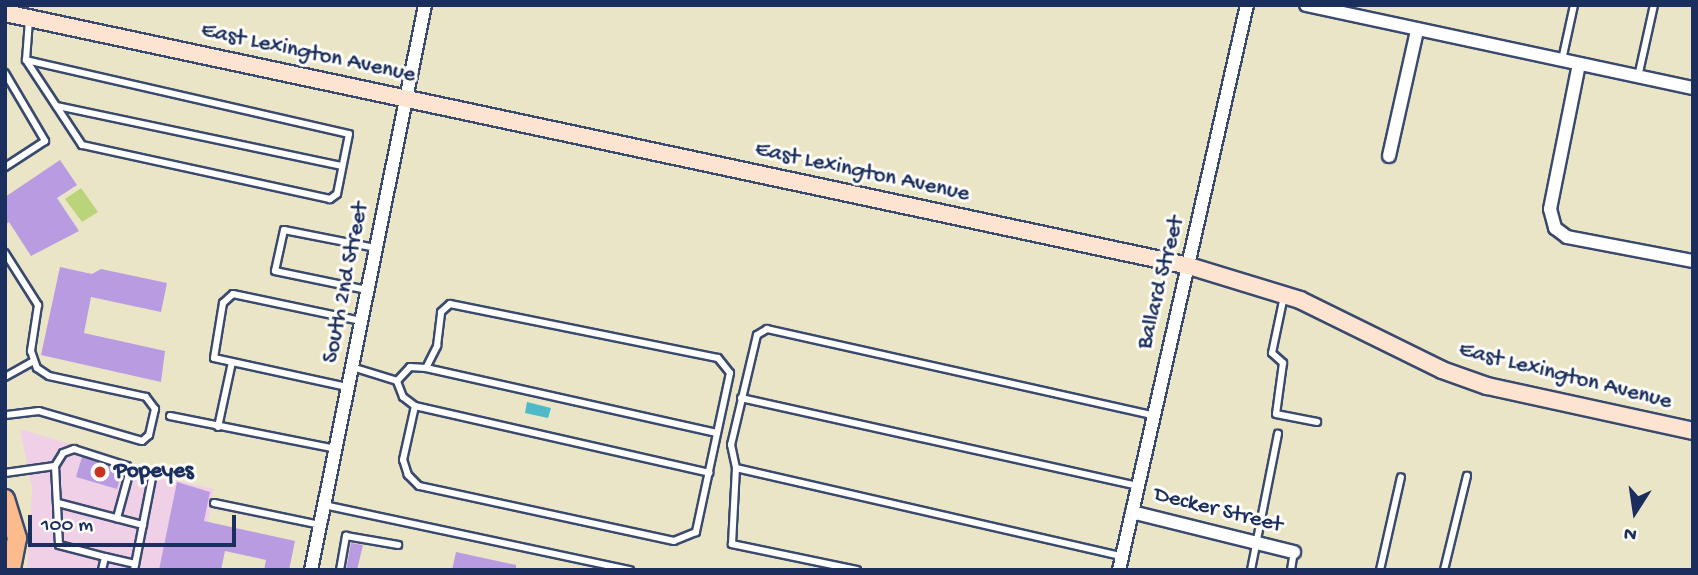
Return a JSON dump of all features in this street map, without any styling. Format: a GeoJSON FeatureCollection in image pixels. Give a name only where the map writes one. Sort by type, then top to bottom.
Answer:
{"type":"FeatureCollection","features":[{"type":"Feature","properties":{"kind":"main road"},"geometry":{"type":"LineString","coordinates":[[6,507],[17,538],[11,570]]}},
{"type":"Feature","properties":{"kind":"street","name":"South 2nd Street"},"geometry":{"type":"LineString","coordinates":[[311,570],[425,5]]}},
{"type":"Feature","properties":{"kind":"street","name":"Ballard Street"},"geometry":{"type":"LineString","coordinates":[[1120,563],[1247,5]]}},
{"type":"Feature","properties":{"kind":"street"},"geometry":{"type":"LineString","coordinates":[[1306,5],[1417,31],[1693,88]]}},
{"type":"Feature","properties":{"kind":"street","name":"East Lexington Avenue"},"geometry":{"type":"LineString","coordinates":[[5,13],[1189,266],[1285,294],[1441,370],[1487,386],[1693,430]]}},
{"type":"Feature","properties":{"kind":"street"},"geometry":{"type":"LineString","coordinates":[[1389,156],[1417,31]]}},
{"type":"Feature","properties":{"kind":"street"},"geometry":{"type":"LineString","coordinates":[[1579,64],[1550,209],[1555,228],[1567,237],[1693,261]]}},
{"type":"Feature","properties":{"kind":"street","name":"Decker Street"},"geometry":{"type":"LineString","coordinates":[[1132,512],[1294,552]]}},
{"type":"Feature","properties":{"kind":"lane"},"geometry":{"type":"LineString","coordinates":[[1562,60],[1574,5]]}},
{"type":"Feature","properties":{"kind":"lane"},"geometry":{"type":"LineString","coordinates":[[1638,77],[1654,5]]}},
{"type":"Feature","properties":{"kind":"lane"},"geometry":{"type":"LineString","coordinates":[[26,60],[349,134],[337,194],[330,199],[82,145],[26,60],[29,19]]}},
{"type":"Feature","properties":{"kind":"lane"},"geometry":{"type":"LineString","coordinates":[[5,73],[45,141],[5,167]]}},
{"type":"Feature","properties":{"kind":"lane"},"geometry":{"type":"LineString","coordinates":[[56,106],[342,166]]}},
{"type":"Feature","properties":{"kind":"lane"},"geometry":{"type":"LineString","coordinates":[[368,290],[275,271],[284,230],[376,248]]}},
{"type":"Feature","properties":{"kind":"lane"},"geometry":{"type":"LineString","coordinates":[[5,253],[38,305],[32,362]]}},
{"type":"Feature","properties":{"kind":"lane"},"geometry":{"type":"LineString","coordinates":[[347,387],[214,358],[223,303],[233,294],[361,321]]}},
{"type":"Feature","properties":{"kind":"lane"},"geometry":{"type":"LineString","coordinates":[[1285,294],[1272,353],[1283,363],[1276,414],[1317,422]]}},
{"type":"Feature","properties":{"kind":"lane"},"geometry":{"type":"LineString","coordinates":[[415,406],[403,460],[408,475],[419,486],[674,541],[696,532],[730,373],[718,358],[450,304],[441,312],[436,346],[426,368]]}},
{"type":"Feature","properties":{"kind":"lane"},"geometry":{"type":"LineString","coordinates":[[857,570],[732,544],[736,468],[731,445],[757,335],[767,329],[1152,415]]}},
{"type":"Feature","properties":{"kind":"lane"},"geometry":{"type":"LineString","coordinates":[[5,377],[32,362]]}},
{"type":"Feature","properties":{"kind":"lane"},"geometry":{"type":"LineString","coordinates":[[5,415],[30,409],[133,441],[149,435],[153,401],[49,376],[32,362]]}},
{"type":"Feature","properties":{"kind":"lane"},"geometry":{"type":"LineString","coordinates":[[218,427],[232,362]]}},
{"type":"Feature","properties":{"kind":"lane"},"geometry":{"type":"LineString","coordinates":[[352,367],[397,382],[403,397],[415,406],[709,473]]}},
{"type":"Feature","properties":{"kind":"lane"},"geometry":{"type":"LineString","coordinates":[[397,382],[410,367],[426,368],[717,433]]}},
{"type":"Feature","properties":{"kind":"lane"},"geometry":{"type":"LineString","coordinates":[[741,398],[1137,486]]}},
{"type":"Feature","properties":{"kind":"lane"},"geometry":{"type":"LineString","coordinates":[[170,416],[336,449]]}},
{"type":"Feature","properties":{"kind":"lane"},"geometry":{"type":"LineString","coordinates":[[1251,570],[1278,435]]}},
{"type":"Feature","properties":{"kind":"lane"},"geometry":{"type":"LineString","coordinates":[[117,518],[129,474],[127,466],[74,449],[63,453],[55,466],[61,548],[135,567],[152,478]]}},
{"type":"Feature","properties":{"kind":"lane"},"geometry":{"type":"LineString","coordinates":[[5,472],[55,466]]}},
{"type":"Feature","properties":{"kind":"lane"},"geometry":{"type":"LineString","coordinates":[[736,468],[1120,563]]}},
{"type":"Feature","properties":{"kind":"lane"},"geometry":{"type":"LineString","coordinates":[[1444,570],[1466,476]]}},
{"type":"Feature","properties":{"kind":"lane"},"geometry":{"type":"LineString","coordinates":[[1380,570],[1401,477]]}},
{"type":"Feature","properties":{"kind":"lane"},"geometry":{"type":"LineString","coordinates":[[58,503],[143,524]]}},
{"type":"Feature","properties":{"kind":"lane"},"geometry":{"type":"LineString","coordinates":[[214,503],[320,525]]}},
{"type":"Feature","properties":{"kind":"lane"},"geometry":{"type":"LineString","coordinates":[[324,505],[630,570]]}},
{"type":"Feature","properties":{"kind":"lane"},"geometry":{"type":"LineString","coordinates":[[340,570],[346,537],[398,545]]}},
{"type":"Feature","properties":{"kind":"lane"},"geometry":{"type":"LineString","coordinates":[[1291,570],[1294,552]]}},
{"type":"Feature","properties":{"kind":"lane"},"geometry":{"type":"LineString","coordinates":[[102,570],[104,557]]}},
{"type":"Feature","properties":{"kind":"shaded area"},"geometry":{"type":"Polygon","coordinates":[[[20,429],[147,467],[162,477],[214,489],[199,570],[27,570],[32,488],[20,429]]]}},
{"type":"Feature","properties":{"kind":"green space"},"geometry":{"type":"Polygon","coordinates":[[[81,188],[98,212],[82,222],[65,199],[81,188]]]}},
{"type":"Feature","properties":{"kind":"water"},"geometry":{"type":"Polygon","coordinates":[[[527,402],[551,408],[548,418],[525,413],[527,402]]]}},
{"type":"Feature","properties":{"kind":"building"},"geometry":{"type":"Polygon","coordinates":[[[60,160],[77,185],[57,198],[79,231],[31,256],[9,222],[5,225],[5,197],[60,160]]]}},
{"type":"Feature","properties":{"kind":"building"},"geometry":{"type":"Polygon","coordinates":[[[60,267],[92,274],[101,269],[167,283],[161,312],[91,297],[84,333],[165,351],[161,382],[41,355],[60,267]]]}},
{"type":"Feature","properties":{"kind":"building","name":"Popeyes"},"geometry":{"type":"Polygon","coordinates":[[[82,457],[122,470],[117,489],[76,477],[82,457]]]}},
{"type":"Feature","properties":{"kind":"building"},"geometry":{"type":"Polygon","coordinates":[[[177,482],[210,492],[204,521],[295,541],[289,570],[264,570],[266,560],[225,551],[221,570],[159,570],[177,482]]]}},
{"type":"Feature","properties":{"kind":"building"},"geometry":{"type":"Polygon","coordinates":[[[351,543],[363,545],[357,570],[346,570],[351,543]]]}},
{"type":"Feature","properties":{"kind":"building"},"geometry":{"type":"Polygon","coordinates":[[[456,552],[516,565],[516,570],[452,570],[456,552]]]}},
{"type":"Feature","properties":{"kind":"place","name":"Popeyes"},"geometry":{"type":"Point","coordinates":[100,472]}}]}
